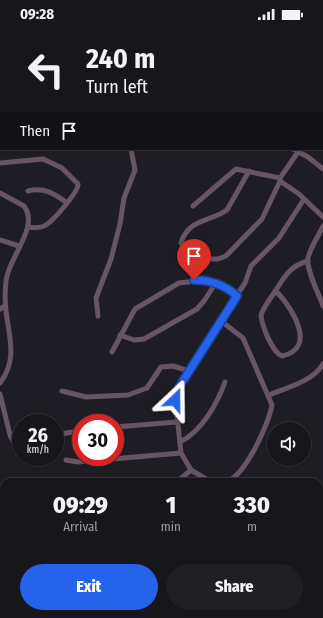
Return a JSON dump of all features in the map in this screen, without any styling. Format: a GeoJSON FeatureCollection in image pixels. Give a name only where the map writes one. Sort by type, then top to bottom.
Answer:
{"type":"FeatureCollection","features":[{"type":"Feature","properties":{"kind":"street"},"geometry":{"type":"LineString","coordinates":[[98,316],[96,298],[111,259],[124,198],[135,170],[131,150]]}},
{"type":"Feature","properties":{"kind":"street"},"geometry":{"type":"LineString","coordinates":[[249,171],[227,210],[201,220],[186,233],[181,243],[197,257],[202,259],[218,259],[230,253],[262,218],[295,150],[323,169]]}},
{"type":"Feature","properties":{"kind":"street"},"geometry":{"type":"LineString","coordinates":[[0,163],[37,159],[55,163],[78,184],[77,190],[54,218],[45,226],[28,227]]}},
{"type":"Feature","properties":{"kind":"street"},"geometry":{"type":"LineString","coordinates":[[193,206],[236,169],[249,171],[280,180],[304,199],[323,217]]}},
{"type":"Feature","properties":{"kind":"street"},"geometry":{"type":"LineString","coordinates":[[28,191],[44,189],[66,202]]}},
{"type":"Feature","properties":{"kind":"street"},"geometry":{"type":"LineString","coordinates":[[0,193],[10,197],[24,206],[28,218],[28,227],[7,274],[5,306],[12,346],[6,372],[0,383]]}},
{"type":"Feature","properties":{"kind":"street"},"geometry":{"type":"LineString","coordinates":[[204,478],[191,470],[181,453],[175,396],[189,371],[245,283],[251,266],[282,234],[304,199]]}},
{"type":"Feature","properties":{"kind":"street"},"geometry":{"type":"LineString","coordinates":[[323,226],[312,248],[308,261],[309,268],[323,306]]}},
{"type":"Feature","properties":{"kind":"street"},"geometry":{"type":"LineString","coordinates":[[0,240],[19,246]]}},
{"type":"Feature","properties":{"kind":"street"},"geometry":{"type":"LineString","coordinates":[[274,293],[278,293],[285,301],[301,334],[300,343],[296,350],[282,356],[275,350],[261,318],[262,311],[288,271],[299,263],[308,261]]}},
{"type":"Feature","properties":{"kind":"street"},"geometry":{"type":"LineString","coordinates":[[112,352],[120,335],[138,307],[183,281],[204,280],[228,288],[237,296]]}},
{"type":"Feature","properties":{"kind":"street"},"geometry":{"type":"LineString","coordinates":[[120,335],[134,340],[144,339],[197,309],[215,284]]}},
{"type":"Feature","properties":{"kind":"street"},"geometry":{"type":"LineString","coordinates":[[0,309],[5,306]]}},
{"type":"Feature","properties":{"kind":"street"},"geometry":{"type":"LineString","coordinates":[[220,321],[243,338],[271,401],[271,410],[253,452],[234,478]]}},
{"type":"Feature","properties":{"kind":"street"},"geometry":{"type":"LineString","coordinates":[[269,395],[312,377],[318,372],[323,364]]}},
{"type":"Feature","properties":{"kind":"street"},"geometry":{"type":"LineString","coordinates":[[62,391],[86,397],[128,395],[147,388],[161,368],[173,366],[189,371]]}},
{"type":"Feature","properties":{"kind":"street"},"geometry":{"type":"LineString","coordinates":[[180,442],[192,434],[208,415],[225,382]]}},
{"type":"Feature","properties":{"kind":"street"},"geometry":{"type":"LineString","coordinates":[[0,394],[12,438]]}},
{"type":"Feature","properties":{"kind":"street"},"geometry":{"type":"LineString","coordinates":[[124,426],[177,422]]}},
{"type":"Feature","properties":{"kind":"street"},"geometry":{"type":"LineString","coordinates":[[66,460],[78,462],[181,453]]}},
{"type":"Feature","properties":{"kind":"street"},"geometry":{"type":"LineString","coordinates":[[182,478],[191,470]]}},
{"type":"Feature","properties":{"kind":"route"},"geometry":{"type":"LineString","coordinates":[[175,400],[177,390],[208,339],[237,296],[224,286],[204,280],[194,280]]}}]}
